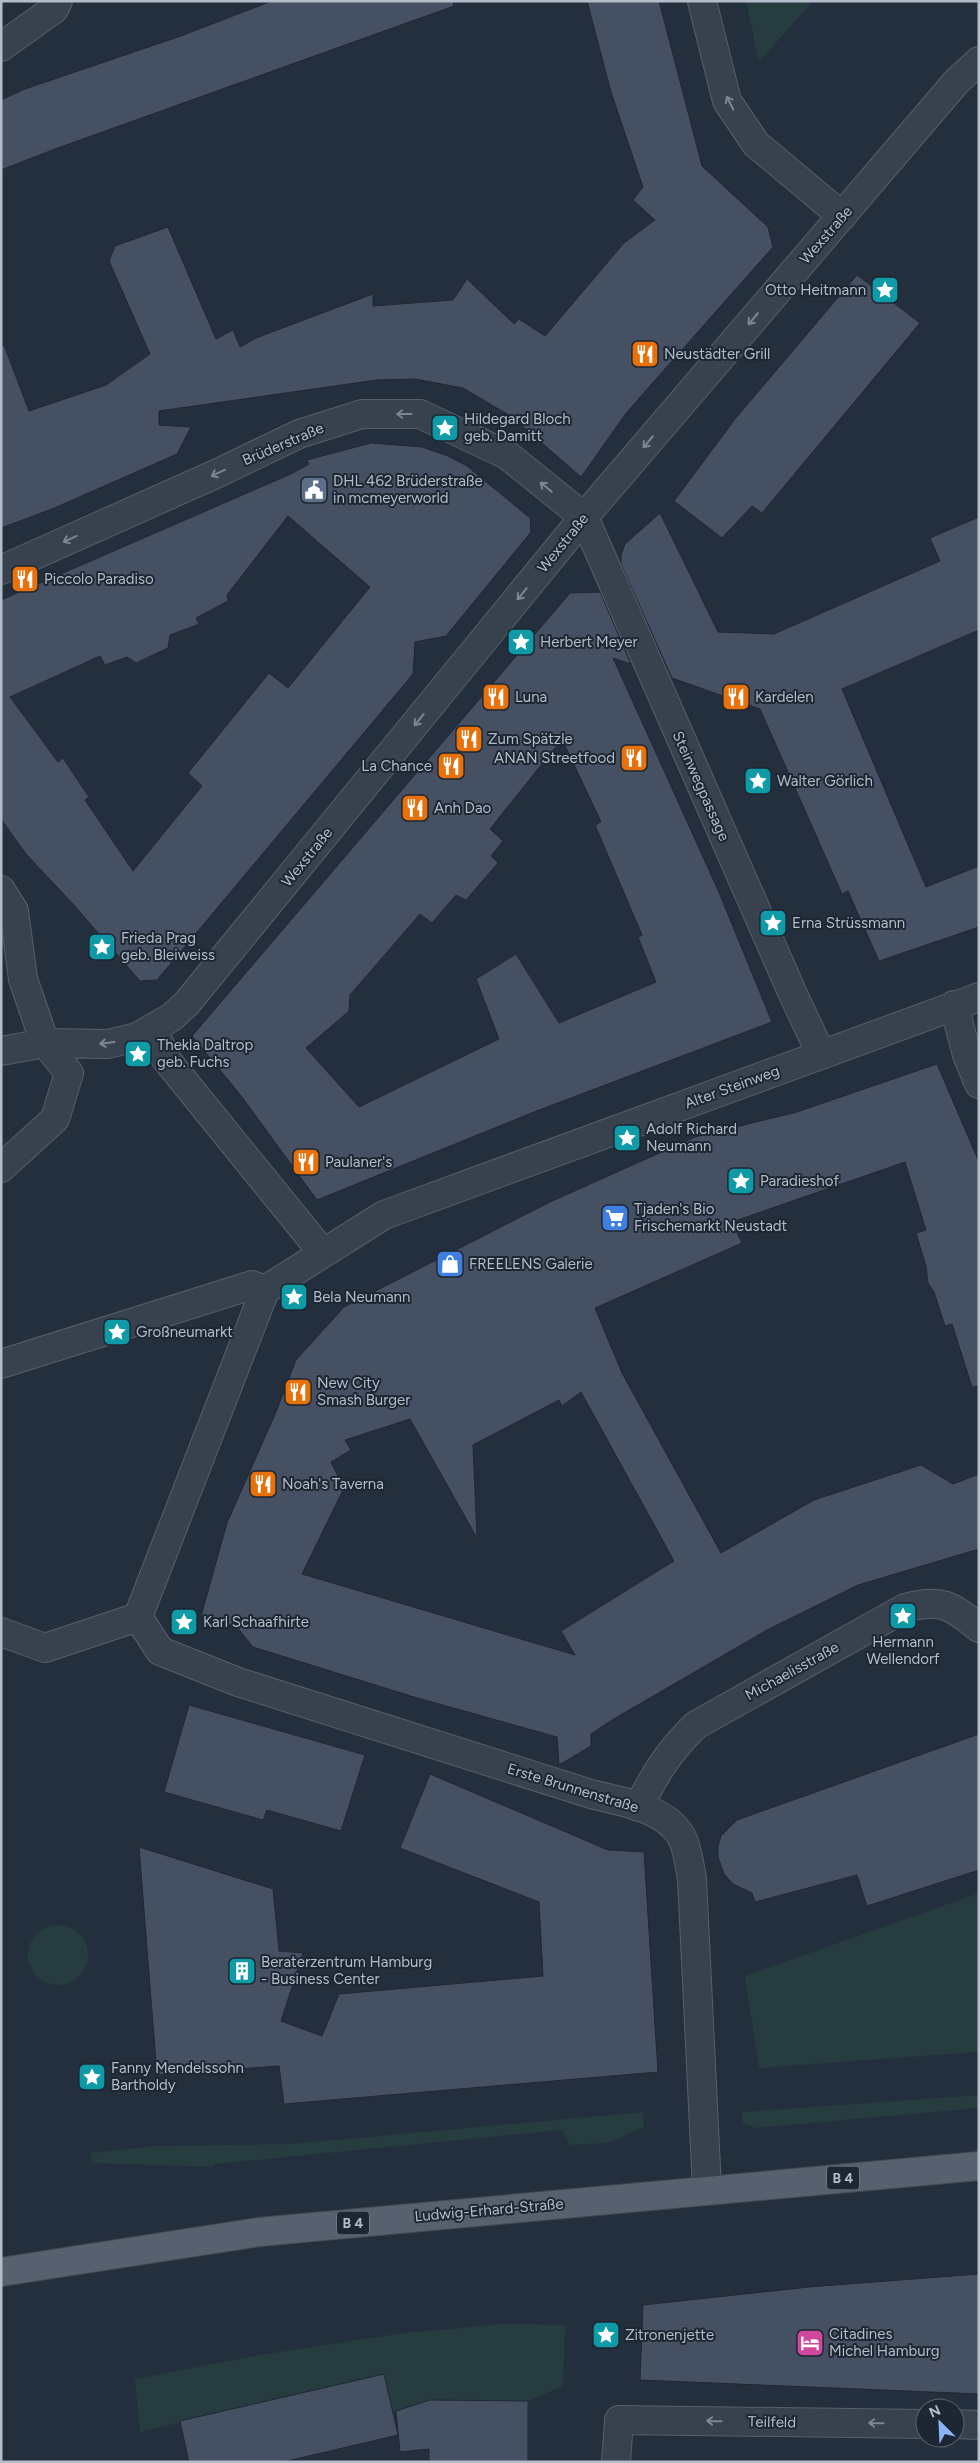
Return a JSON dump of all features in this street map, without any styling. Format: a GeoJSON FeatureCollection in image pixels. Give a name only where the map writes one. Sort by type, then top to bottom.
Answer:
{"type":"FeatureCollection","features":[{"type":"Feature","properties":{"kind":"main road","name":"Ludwig-Erhard-Straße"},"geometry":{"type":"LineString","coordinates":[[1,2272],[259,2232],[979,2166]]}},
{"type":"Feature","properties":{"kind":"street"},"geometry":{"type":"LineString","coordinates":[[1,47],[54,9],[58,1]]}},
{"type":"Feature","properties":{"kind":"street"},"geometry":{"type":"LineString","coordinates":[[702,1],[727,101],[756,144],[842,216]]}},
{"type":"Feature","properties":{"kind":"street","name":"Wexstraße"},"geometry":{"type":"LineString","coordinates":[[154,1029],[172,1017],[187,1003],[584,518],[957,81],[979,61]]}},
{"type":"Feature","properties":{"kind":"street","name":"Brüderstraße"},"geometry":{"type":"LineString","coordinates":[[1,570],[209,477],[299,434],[362,414],[420,414],[429,418],[507,455],[584,518]]}},
{"type":"Feature","properties":{"kind":"street","name":"Steinwegpassage"},"geometry":{"type":"LineString","coordinates":[[584,518],[821,1054]]}},
{"type":"Feature","properties":{"kind":"street"},"geometry":{"type":"LineString","coordinates":[[1,890],[14,911],[23,979],[45,1043],[69,1074],[55,1119],[1,1168]]}},
{"type":"Feature","properties":{"kind":"street"},"geometry":{"type":"LineString","coordinates":[[967,1001],[967,1055],[979,1084]]}},
{"type":"Feature","properties":{"kind":"street","name":"Alter Steinweg"},"geometry":{"type":"LineString","coordinates":[[323,1253],[384,1215],[967,1001]]}},
{"type":"Feature","properties":{"kind":"street"},"geometry":{"type":"LineString","coordinates":[[1,1051],[45,1043],[108,1044],[137,1037],[154,1029],[165,1058],[323,1253],[265,1290],[138,1617],[45,1648],[1,1632]]}},
{"type":"Feature","properties":{"kind":"street"},"geometry":{"type":"LineString","coordinates":[[1,1364],[252,1285],[265,1290]]}},
{"type":"Feature","properties":{"kind":"street","name":"Michaelisstraße"},"geometry":{"type":"LineString","coordinates":[[638,1807],[658,1769],[673,1746],[696,1725],[905,1608],[923,1603],[944,1604],[956,1608],[979,1628]]}},
{"type":"Feature","properties":{"kind":"street","name":"Erste Brunnenstraße"},"geometry":{"type":"LineString","coordinates":[[138,1617],[160,1651],[238,1682],[591,1794],[638,1807],[660,1815],[674,1826],[683,1840],[688,1856],[698,1978],[700,2084],[707,2190]]}},
{"type":"Feature","properties":{"kind":"street","name":"Teilfeld"},"geometry":{"type":"LineString","coordinates":[[616,2462],[620,2420],[915,2424]]}},
{"type":"Feature","properties":{"kind":"street"},"geometry":{"type":"LineString","coordinates":[[965,2424],[979,2425]]}},
{"type":"Feature","properties":{"kind":"green space"},"geometry":{"type":"Polygon","coordinates":[[[746,1],[813,1],[759,62],[746,1]]]}},
{"type":"Feature","properties":{"kind":"green space"},"geometry":{"type":"Polygon","coordinates":[[[979,1893],[979,2052],[759,2068],[745,1976],[979,1893]]]}},
{"type":"Feature","properties":{"kind":"green space"},"geometry":{"type":"Polygon","coordinates":[[[52,1925],[64,1925],[75,1930],[83,1938],[88,1949],[86,1967],[75,1980],[64,1985],[52,1985],[41,1980],[33,1972],[28,1961],[28,1949],[33,1938],[41,1930],[52,1925]]]}},
{"type":"Feature","properties":{"kind":"green space"},"geometry":{"type":"Polygon","coordinates":[[[979,2095],[979,2108],[755,2128],[743,2123],[742,2112],[979,2095]]]}},
{"type":"Feature","properties":{"kind":"green space"},"geometry":{"type":"Polygon","coordinates":[[[643,2112],[644,2127],[608,2143],[570,2145],[562,2130],[215,2164],[213,2167],[92,2163],[91,2153],[155,2146],[291,2144],[643,2112]]]}},
{"type":"Feature","properties":{"kind":"green space"},"geometry":{"type":"Polygon","coordinates":[[[502,2324],[565,2325],[563,2386],[528,2401],[430,2400],[392,2412],[384,2374],[140,2432],[135,2379],[260,2355],[404,2333],[502,2324]]]}},
{"type":"Feature","properties":{"kind":"building"},"geometry":{"type":"Polygon","coordinates":[[[272,1],[453,1],[454,6],[1,170],[1,100],[25,89],[178,37],[272,1]]]}},
{"type":"Feature","properties":{"kind":"building"},"geometry":{"type":"Polygon","coordinates":[[[587,1],[659,1],[702,166],[768,227],[773,247],[627,412],[581,477],[512,417],[463,388],[415,379],[377,380],[159,411],[159,425],[191,427],[177,454],[52,509],[1,528],[1,346],[4,345],[29,411],[106,385],[150,354],[109,261],[115,246],[168,227],[216,339],[233,330],[240,347],[256,338],[373,294],[373,306],[453,300],[467,279],[514,324],[519,319],[545,336],[624,243],[655,220],[633,200],[643,187],[611,92],[587,1]]]}},
{"type":"Feature","properties":{"kind":"building"},"geometry":{"type":"Polygon","coordinates":[[[857,275],[920,323],[762,513],[752,506],[722,538],[674,501],[735,419],[857,275]]]}},
{"type":"Feature","properties":{"kind":"building"},"geometry":{"type":"Polygon","coordinates":[[[371,443],[422,447],[448,456],[467,466],[530,518],[531,532],[446,636],[415,642],[413,674],[157,980],[140,981],[73,904],[26,854],[1,819],[1,600],[293,473],[309,464],[307,460],[371,443]],[[288,516],[227,595],[228,601],[196,618],[199,624],[170,635],[168,648],[136,663],[127,657],[105,665],[100,656],[10,697],[58,762],[63,758],[89,797],[85,800],[133,871],[202,786],[188,773],[269,673],[288,688],[370,587],[288,516]]]}},
{"type":"Feature","properties":{"kind":"building"},"geometry":{"type":"Polygon","coordinates":[[[660,513],[718,632],[774,634],[940,561],[930,538],[979,517],[979,630],[842,689],[926,887],[979,866],[979,927],[879,961],[848,891],[842,894],[760,709],[672,678],[621,564],[621,555],[625,544],[660,513]]]}},
{"type":"Feature","properties":{"kind":"building"},"geometry":{"type":"Polygon","coordinates":[[[600,592],[631,664],[613,658],[718,890],[772,1022],[539,1110],[317,1200],[242,1097],[192,1036],[570,593],[600,592]],[[562,739],[490,829],[503,841],[491,856],[498,863],[466,900],[456,895],[432,923],[420,914],[350,995],[349,1011],[306,1048],[359,1107],[499,1039],[476,979],[516,954],[559,1023],[656,982],[638,937],[642,935],[595,825],[601,822],[562,739]]]}},
{"type":"Feature","properties":{"kind":"building"},"geometry":{"type":"Polygon","coordinates":[[[937,1064],[979,1162],[979,1386],[972,1387],[952,1324],[945,1326],[934,1292],[928,1283],[926,1266],[916,1233],[926,1230],[905,1162],[732,1222],[742,1243],[595,1308],[622,1373],[721,1553],[814,1500],[921,1465],[953,1484],[979,1474],[979,1549],[858,1585],[767,1630],[612,1720],[591,1734],[591,1746],[559,1765],[557,1737],[414,1697],[253,1647],[237,1627],[201,1616],[227,1523],[276,1412],[296,1360],[344,1307],[548,1203],[695,1137],[797,1112],[937,1064]],[[581,1392],[562,1406],[559,1400],[473,1445],[477,1538],[410,1419],[345,1440],[351,1450],[331,1462],[344,1488],[302,1574],[575,1655],[561,1631],[674,1561],[581,1392]]]}},
{"type":"Feature","properties":{"kind":"building"},"geometry":{"type":"Polygon","coordinates":[[[189,1705],[365,1755],[341,1831],[267,1810],[263,1820],[164,1792],[189,1705]]]}},
{"type":"Feature","properties":{"kind":"building"},"geometry":{"type":"Polygon","coordinates":[[[979,1734],[979,1870],[867,1906],[857,1875],[755,1902],[752,1893],[733,1884],[724,1874],[718,1857],[718,1846],[721,1836],[737,1820],[979,1734]]]}},
{"type":"Feature","properties":{"kind":"building","name":"Beraterzentrum Hamburg - Business Center"},"geometry":{"type":"Polygon","coordinates":[[[430,1774],[608,1850],[644,1852],[658,2072],[284,2104],[279,2066],[157,2075],[139,1847],[273,1889],[279,1951],[303,1953],[281,2021],[322,2036],[339,1994],[543,1976],[539,1902],[400,1848],[430,1774]]]}},
{"type":"Feature","properties":{"kind":"building","name":"Citadines Michel Hamburg"},"geometry":{"type":"Polygon","coordinates":[[[979,2274],[979,2394],[640,2380],[643,2305],[809,2287],[979,2274]]]}},
{"type":"Feature","properties":{"kind":"building"},"geometry":{"type":"Polygon","coordinates":[[[384,2374],[398,2435],[283,2462],[189,2462],[180,2421],[384,2374]]]}},
{"type":"Feature","properties":{"kind":"building"},"geometry":{"type":"Polygon","coordinates":[[[430,2400],[528,2401],[528,2462],[429,2462],[429,2449],[400,2452],[396,2411],[430,2400]]]}},
{"type":"Feature","properties":{"kind":"place","name":"Otto Heitmann"},"geometry":{"type":"Point","coordinates":[885,290]}},
{"type":"Feature","properties":{"kind":"place","name":"Neustädter Grill"},"geometry":{"type":"Point","coordinates":[645,354]}},
{"type":"Feature","properties":{"kind":"place","name":"Hildegard Bloch geb. Damitt"},"geometry":{"type":"Point","coordinates":[445,428]}},
{"type":"Feature","properties":{"kind":"place","name":"DHL 462 Brüderstraße in mcmeyerworld"},"geometry":{"type":"Point","coordinates":[314,490]}},
{"type":"Feature","properties":{"kind":"place","name":"Piccolo Paradiso"},"geometry":{"type":"Point","coordinates":[25,579]}},
{"type":"Feature","properties":{"kind":"place","name":"Herbert Meyer"},"geometry":{"type":"Point","coordinates":[521,642]}},
{"type":"Feature","properties":{"kind":"place","name":"Luna"},"geometry":{"type":"Point","coordinates":[496,697]}},
{"type":"Feature","properties":{"kind":"place","name":"Kardelen"},"geometry":{"type":"Point","coordinates":[736,697]}},
{"type":"Feature","properties":{"kind":"place","name":"Zum Spätzle"},"geometry":{"type":"Point","coordinates":[469,739]}},
{"type":"Feature","properties":{"kind":"place","name":"ANAN Streetfood"},"geometry":{"type":"Point","coordinates":[634,758]}},
{"type":"Feature","properties":{"kind":"place","name":"La Chance"},"geometry":{"type":"Point","coordinates":[451,766]}},
{"type":"Feature","properties":{"kind":"place","name":"Walter Görlich"},"geometry":{"type":"Point","coordinates":[758,781]}},
{"type":"Feature","properties":{"kind":"place","name":"Anh Dao"},"geometry":{"type":"Point","coordinates":[415,808]}},
{"type":"Feature","properties":{"kind":"place","name":"Erna Strüssmann"},"geometry":{"type":"Point","coordinates":[773,923]}},
{"type":"Feature","properties":{"kind":"place","name":"Frieda Prag geb. Bleiweiss"},"geometry":{"type":"Point","coordinates":[102,947]}},
{"type":"Feature","properties":{"kind":"place","name":"Thekla Daltrop geb. Fuchs"},"geometry":{"type":"Point","coordinates":[138,1054]}},
{"type":"Feature","properties":{"kind":"place","name":"Adolf Richard Neumann"},"geometry":{"type":"Point","coordinates":[627,1138]}},
{"type":"Feature","properties":{"kind":"place","name":"Paulaner's"},"geometry":{"type":"Point","coordinates":[306,1162]}},
{"type":"Feature","properties":{"kind":"place","name":"Paradieshof"},"geometry":{"type":"Point","coordinates":[741,1181]}},
{"type":"Feature","properties":{"kind":"place","name":"Tjaden's Bio Frischemarkt Neustadt"},"geometry":{"type":"Point","coordinates":[615,1218]}},
{"type":"Feature","properties":{"kind":"place","name":"FREELENS Galerie"},"geometry":{"type":"Point","coordinates":[450,1264]}},
{"type":"Feature","properties":{"kind":"place","name":"Bela Neumann"},"geometry":{"type":"Point","coordinates":[294,1297]}},
{"type":"Feature","properties":{"kind":"place","name":"Großneumarkt"},"geometry":{"type":"Point","coordinates":[117,1332]}},
{"type":"Feature","properties":{"kind":"place","name":"New City Smash Burger"},"geometry":{"type":"Point","coordinates":[298,1392]}},
{"type":"Feature","properties":{"kind":"place","name":"Noah's Taverna"},"geometry":{"type":"Point","coordinates":[263,1484]}},
{"type":"Feature","properties":{"kind":"place","name":"Hermann Wellendorf"},"geometry":{"type":"Point","coordinates":[903,1616]}},
{"type":"Feature","properties":{"kind":"place","name":"Karl Schaafhirte"},"geometry":{"type":"Point","coordinates":[184,1622]}},
{"type":"Feature","properties":{"kind":"place","name":"Beraterzentrum Hamburg - Business Center"},"geometry":{"type":"Point","coordinates":[242,1971]}},
{"type":"Feature","properties":{"kind":"place","name":"Fanny Mendelssohn Bartholdy"},"geometry":{"type":"Point","coordinates":[92,2077]}},
{"type":"Feature","properties":{"kind":"place","name":"Zitronenjette"},"geometry":{"type":"Point","coordinates":[606,2335]}},
{"type":"Feature","properties":{"kind":"place","name":"Citadines Michel Hamburg"},"geometry":{"type":"Point","coordinates":[810,2343]}}]}
